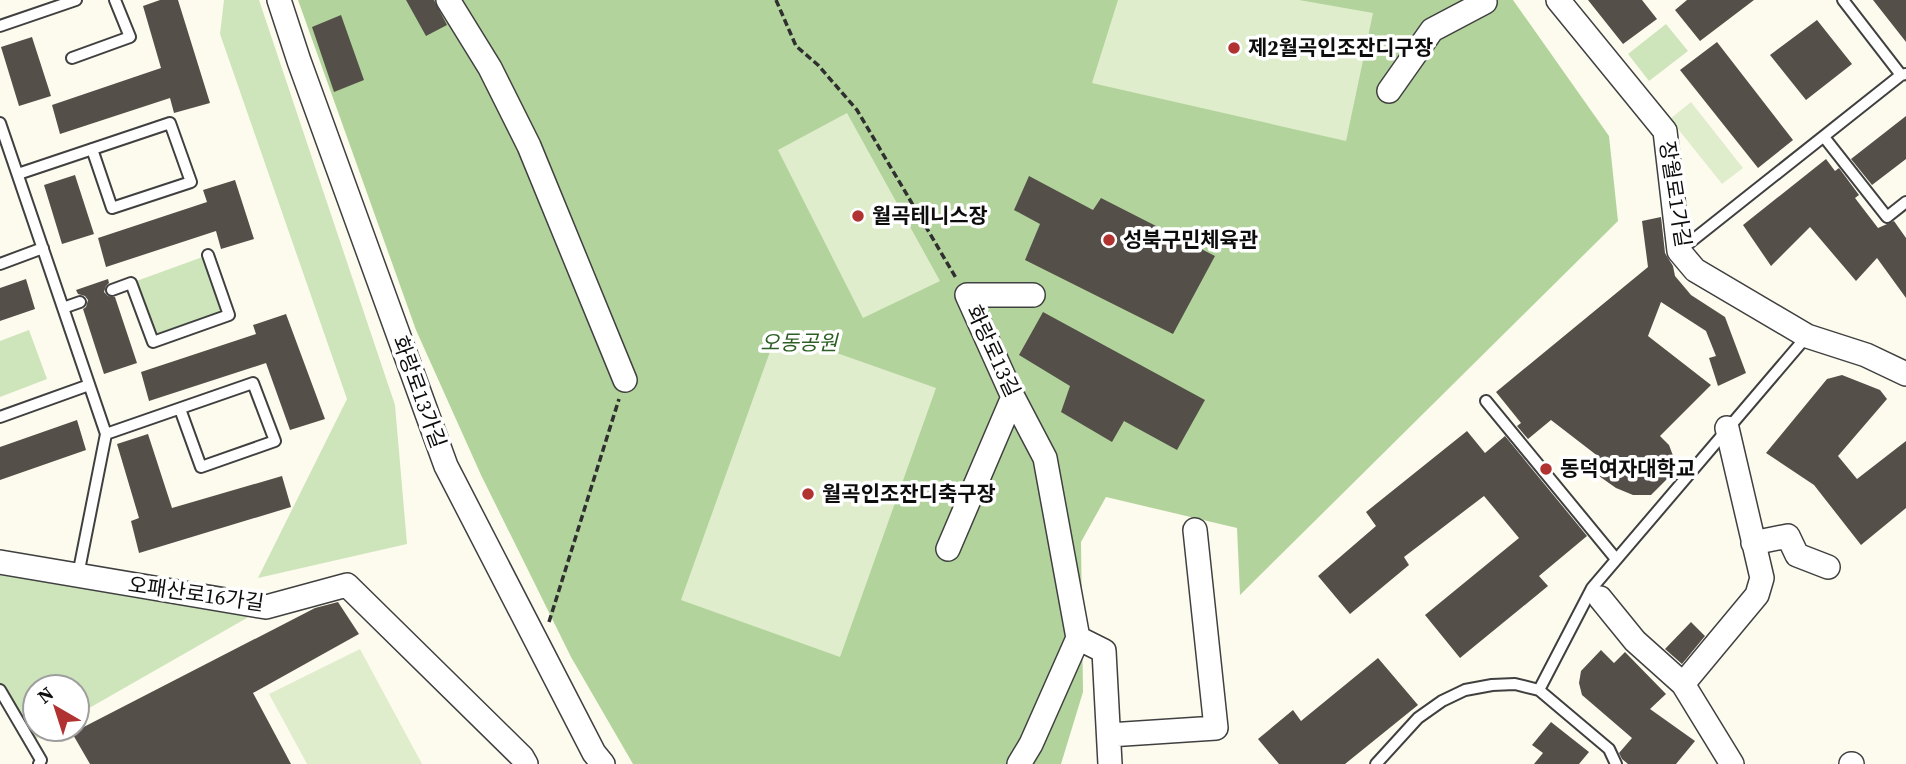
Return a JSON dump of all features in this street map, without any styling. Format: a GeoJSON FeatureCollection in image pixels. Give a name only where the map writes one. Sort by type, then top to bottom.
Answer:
{"type":"FeatureCollection","features":[{"type":"Feature","properties":{"kind":"street","name":"화랑로13가길"},"geometry":{"type":"LineString","coordinates":[[279,0],[446,466],[540,649],[592,760]]}},
{"type":"Feature","properties":{"kind":"street"},"geometry":{"type":"LineString","coordinates":[[447,0],[490,68],[529,146],[625,380]]}},
{"type":"Feature","properties":{"kind":"street"},"geometry":{"type":"LineString","coordinates":[[1389,91],[1432,30],[1485,2],[1484,0]]}},
{"type":"Feature","properties":{"kind":"street","name":"장월로1가길"},"geometry":{"type":"LineString","coordinates":[[1558,0],[1665,131],[1679,251],[1695,270],[1807,336],[1866,355],[1906,374]]}},
{"type":"Feature","properties":{"kind":"street"},"geometry":{"type":"LineString","coordinates":[[967,295],[1033,295]]}},
{"type":"Feature","properties":{"kind":"street","name":"화랑로13길"},"geometry":{"type":"LineString","coordinates":[[967,295],[1013,397],[1045,457],[1077,638]]}},
{"type":"Feature","properties":{"kind":"street"},"geometry":{"type":"LineString","coordinates":[[948,549],[1013,397]]}},
{"type":"Feature","properties":{"kind":"street"},"geometry":{"type":"LineString","coordinates":[[1683,684],[1757,595],[1762,578],[1727,428]]}},
{"type":"Feature","properties":{"kind":"street"},"geometry":{"type":"LineString","coordinates":[[1109,736],[1216,728],[1195,530]]}},
{"type":"Feature","properties":{"kind":"street"},"geometry":{"type":"LineString","coordinates":[[1754,543],[1787,536],[1797,555],[1828,567]]}},
{"type":"Feature","properties":{"kind":"street","name":"오패산로16가길"},"geometry":{"type":"LineString","coordinates":[[0,562],[266,607],[347,584],[526,764]]}},
{"type":"Feature","properties":{"kind":"street"},"geometry":{"type":"LineString","coordinates":[[1596,593],[1635,641],[1683,684],[1732,764]]}},
{"type":"Feature","properties":{"kind":"street"},"geometry":{"type":"LineString","coordinates":[[1019,764],[1031,744],[1077,638],[1104,651],[1110,764]]}},
{"type":"Feature","properties":{"kind":"lane"},"geometry":{"type":"LineString","coordinates":[[0,26],[76,0]]}},
{"type":"Feature","properties":{"kind":"lane"},"geometry":{"type":"LineString","coordinates":[[72,58],[130,37],[116,0]]}},
{"type":"Feature","properties":{"kind":"lane"},"geometry":{"type":"LineString","coordinates":[[1679,251],[1904,74],[1843,0]]}},
{"type":"Feature","properties":{"kind":"lane"},"geometry":{"type":"LineString","coordinates":[[0,123],[106,435],[78,575]]}},
{"type":"Feature","properties":{"kind":"lane"},"geometry":{"type":"LineString","coordinates":[[18,174],[92,149],[170,123],[191,182],[112,208],[92,149]]}},
{"type":"Feature","properties":{"kind":"lane"},"geometry":{"type":"LineString","coordinates":[[1824,137],[1887,217],[1906,202]]}},
{"type":"Feature","properties":{"kind":"lane"},"geometry":{"type":"LineString","coordinates":[[0,264],[43,248]]}},
{"type":"Feature","properties":{"kind":"lane"},"geometry":{"type":"LineString","coordinates":[[112,290],[131,283],[153,342],[229,315],[208,256]]}},
{"type":"Feature","properties":{"kind":"lane"},"geometry":{"type":"LineString","coordinates":[[63,308],[80,302]]}},
{"type":"Feature","properties":{"kind":"lane"},"geometry":{"type":"LineString","coordinates":[[1539,690],[1616,559],[1807,336]]}},
{"type":"Feature","properties":{"kind":"lane"},"geometry":{"type":"LineString","coordinates":[[106,435],[180,408],[253,383],[275,441],[201,467],[180,408]]}},
{"type":"Feature","properties":{"kind":"lane"},"geometry":{"type":"LineString","coordinates":[[0,417],[89,385]]}},
{"type":"Feature","properties":{"kind":"lane"},"geometry":{"type":"LineString","coordinates":[[1486,401],[1616,559]]}},
{"type":"Feature","properties":{"kind":"lane"},"geometry":{"type":"LineString","coordinates":[[1376,764],[1418,718],[1442,701],[1465,690],[1515,684],[1539,690],[1609,749],[1616,764]]}},
{"type":"Feature","properties":{"kind":"lane"},"geometry":{"type":"LineString","coordinates":[[0,690],[41,760],[39,764]]}},
{"type":"Feature","properties":{"kind":"path","name":"화랑로13길"},"geometry":{"type":"LineString","coordinates":[[776,0],[796,46],[818,65],[858,110],[967,295]]}},
{"type":"Feature","properties":{"kind":"path"},"geometry":{"type":"LineString","coordinates":[[540,649],[625,380]]}},
{"type":"Feature","properties":{"kind":"green space"},"geometry":{"type":"Polygon","coordinates":[[[224,0],[259,0],[395,405],[407,544],[258,578],[347,399],[220,34],[224,0]]]}},
{"type":"Feature","properties":{"kind":"green space","name":"오동공원"},"geometry":{"type":"Polygon","coordinates":[[[298,0],[1513,0],[1609,136],[1618,221],[1240,595],[1237,528],[1106,497],[1081,542],[1083,692],[1061,764],[633,764],[571,657],[481,475],[416,330],[298,0]]]}},
{"type":"Feature","properties":{"kind":"green space","name":"제2월곡인조잔디구장"},"geometry":{"type":"Polygon","coordinates":[[[1118,0],[1299,0],[1373,13],[1346,141],[1092,83],[1118,0]]]}},
{"type":"Feature","properties":{"kind":"green space"},"geometry":{"type":"Polygon","coordinates":[[[1666,24],[1688,51],[1649,81],[1628,54],[1666,24]]]}},
{"type":"Feature","properties":{"kind":"green space"},"geometry":{"type":"Polygon","coordinates":[[[1691,102],[1743,168],[1722,184],[1670,119],[1691,102]]]}},
{"type":"Feature","properties":{"kind":"green space","name":"월곡테니스장"},"geometry":{"type":"Polygon","coordinates":[[[847,113],[940,281],[863,318],[778,150],[847,113]]]}},
{"type":"Feature","properties":{"kind":"green space"},"geometry":{"type":"Polygon","coordinates":[[[208,255],[229,315],[153,342],[131,283],[208,255]]]}},
{"type":"Feature","properties":{"kind":"green space"},"geometry":{"type":"Polygon","coordinates":[[[29,330],[47,379],[0,397],[0,341],[29,330]]]}},
{"type":"Feature","properties":{"kind":"green space","name":"월곡인조잔디축구장"},"geometry":{"type":"Polygon","coordinates":[[[777,332],[936,388],[840,657],[681,600],[777,332]]]}},
{"type":"Feature","properties":{"kind":"green space"},"geometry":{"type":"Polygon","coordinates":[[[0,562],[266,607],[91,707],[91,673],[21,673],[21,726],[0,690],[0,562]]]}},
{"type":"Feature","properties":{"kind":"green space"},"geometry":{"type":"Polygon","coordinates":[[[360,649],[422,764],[307,764],[269,694],[360,649]]]}},
{"type":"Feature","properties":{"kind":"building"},"geometry":{"type":"Polygon","coordinates":[[[160,0],[178,0],[210,103],[174,113],[170,98],[60,134],[52,105],[161,68],[143,6],[160,0]]]}},
{"type":"Feature","properties":{"kind":"building"},"geometry":{"type":"Polygon","coordinates":[[[406,0],[434,0],[447,25],[426,36],[406,0]]]}},
{"type":"Feature","properties":{"kind":"building"},"geometry":{"type":"Polygon","coordinates":[[[1588,0],[1642,0],[1657,19],[1623,44],[1588,0]]]}},
{"type":"Feature","properties":{"kind":"building"},"geometry":{"type":"Polygon","coordinates":[[[1687,0],[1754,0],[1700,41],[1675,10],[1687,0]]]}},
{"type":"Feature","properties":{"kind":"building"},"geometry":{"type":"Polygon","coordinates":[[[1873,0],[1906,0],[1906,42],[1873,0]]]}},
{"type":"Feature","properties":{"kind":"building"},"geometry":{"type":"Polygon","coordinates":[[[341,15],[364,80],[334,92],[312,27],[341,15]]]}},
{"type":"Feature","properties":{"kind":"building"},"geometry":{"type":"Polygon","coordinates":[[[1817,20],[1852,64],[1806,100],[1770,55],[1817,20]]]}},
{"type":"Feature","properties":{"kind":"building"},"geometry":{"type":"Polygon","coordinates":[[[32,37],[51,96],[19,106],[1,47],[32,37]]]}},
{"type":"Feature","properties":{"kind":"building"},"geometry":{"type":"Polygon","coordinates":[[[1717,42],[1793,140],[1758,168],[1680,70],[1717,42]]]}},
{"type":"Feature","properties":{"kind":"building"},"geometry":{"type":"Polygon","coordinates":[[[1906,116],[1906,159],[1872,185],[1851,159],[1906,116]]]}},
{"type":"Feature","properties":{"kind":"building"},"geometry":{"type":"Polygon","coordinates":[[[1826,159],[1835,171],[1839,168],[1859,195],[1855,198],[1878,228],[1894,221],[1906,238],[1906,298],[1877,258],[1856,281],[1810,227],[1771,266],[1743,225],[1826,159]]]}},
{"type":"Feature","properties":{"kind":"building"},"geometry":{"type":"Polygon","coordinates":[[[75,175],[94,234],[62,244],[44,185],[75,175]]]}},
{"type":"Feature","properties":{"kind":"building","name":"성북구민체육관"},"geometry":{"type":"Polygon","coordinates":[[[1029,176],[1093,210],[1101,198],[1215,256],[1173,334],[1025,260],[1040,224],[1014,210],[1029,176]]]}},
{"type":"Feature","properties":{"kind":"building"},"geometry":{"type":"Polygon","coordinates":[[[235,180],[254,239],[221,249],[216,231],[106,267],[98,238],[207,202],[203,190],[235,180]]]}},
{"type":"Feature","properties":{"kind":"building"},"geometry":{"type":"Polygon","coordinates":[[[1661,217],[1665,253],[1673,266],[1675,276],[1691,295],[1725,317],[1746,373],[1718,386],[1709,358],[1716,356],[1706,331],[1661,302],[1648,336],[1711,385],[1660,436],[1669,445],[1675,461],[1672,474],[1651,495],[1633,495],[1616,488],[1589,469],[1599,457],[1551,420],[1528,439],[1517,426],[1521,423],[1496,392],[1648,267],[1642,221],[1661,217]]]}},
{"type":"Feature","properties":{"kind":"building"},"geometry":{"type":"Polygon","coordinates":[[[26,279],[35,309],[0,321],[0,288],[26,279]]]}},
{"type":"Feature","properties":{"kind":"building"},"geometry":{"type":"Polygon","coordinates":[[[108,279],[109,283],[104,292],[115,297],[137,363],[104,374],[83,309],[88,300],[76,290],[108,279]]]}},
{"type":"Feature","properties":{"kind":"building"},"geometry":{"type":"Polygon","coordinates":[[[1043,312],[1205,400],[1177,450],[1124,421],[1112,442],[1061,412],[1070,386],[1019,355],[1043,312]]]}},
{"type":"Feature","properties":{"kind":"building"},"geometry":{"type":"Polygon","coordinates":[[[286,314],[325,419],[290,430],[266,363],[149,401],[141,372],[256,334],[253,325],[286,314]]]}},
{"type":"Feature","properties":{"kind":"building"},"geometry":{"type":"Polygon","coordinates":[[[1842,375],[1880,390],[1887,399],[1838,456],[1857,479],[1906,441],[1906,508],[1861,545],[1814,485],[1766,453],[1827,379],[1842,375]]]}},
{"type":"Feature","properties":{"kind":"building"},"geometry":{"type":"Polygon","coordinates":[[[77,420],[86,450],[0,480],[0,447],[77,420]]]}},
{"type":"Feature","properties":{"kind":"building"},"geometry":{"type":"Polygon","coordinates":[[[1467,431],[1485,453],[1505,436],[1587,536],[1539,576],[1548,586],[1460,658],[1425,615],[1519,538],[1484,496],[1404,557],[1409,565],[1350,614],[1318,576],[1376,526],[1366,512],[1467,431]]]}},
{"type":"Feature","properties":{"kind":"building"},"geometry":{"type":"Polygon","coordinates":[[[148,434],[172,508],[282,476],[291,507],[139,553],[131,521],[139,518],[117,444],[148,434]]]}},
{"type":"Feature","properties":{"kind":"building"},"geometry":{"type":"Polygon","coordinates":[[[338,602],[359,634],[253,693],[291,764],[90,764],[78,743],[91,743],[91,723],[315,608],[338,602]]]}},
{"type":"Feature","properties":{"kind":"building"},"geometry":{"type":"Polygon","coordinates":[[[1691,622],[1705,636],[1682,664],[1665,649],[1691,622]]]}},
{"type":"Feature","properties":{"kind":"building"},"geometry":{"type":"Polygon","coordinates":[[[1601,650],[1614,663],[1625,652],[1666,694],[1650,709],[1695,741],[1676,764],[1628,764],[1622,759],[1619,753],[1632,738],[1582,695],[1579,683],[1581,671],[1601,650]]]}},
{"type":"Feature","properties":{"kind":"building"},"geometry":{"type":"Polygon","coordinates":[[[1378,658],[1418,705],[1345,764],[1279,764],[1258,739],[1293,710],[1301,721],[1378,658]]]}},
{"type":"Feature","properties":{"kind":"building"},"geometry":{"type":"Polygon","coordinates":[[[1551,722],[1589,752],[1579,764],[1534,764],[1543,753],[1532,745],[1551,722]]]}},
{"type":"Feature","properties":{"kind":"place","name":"제2월곡인조잔디구장"},"geometry":{"type":"Point","coordinates":[1234,48]}},
{"type":"Feature","properties":{"kind":"place","name":"월곡테니스장"},"geometry":{"type":"Point","coordinates":[858,216]}},
{"type":"Feature","properties":{"kind":"place","name":"성북구민체육관"},"geometry":{"type":"Point","coordinates":[1109,240]}},
{"type":"Feature","properties":{"kind":"place","name":"동덕여자대학교"},"geometry":{"type":"Point","coordinates":[1546,469]}},
{"type":"Feature","properties":{"kind":"place","name":"월곡인조잔디축구장"},"geometry":{"type":"Point","coordinates":[808,494]}}]}
